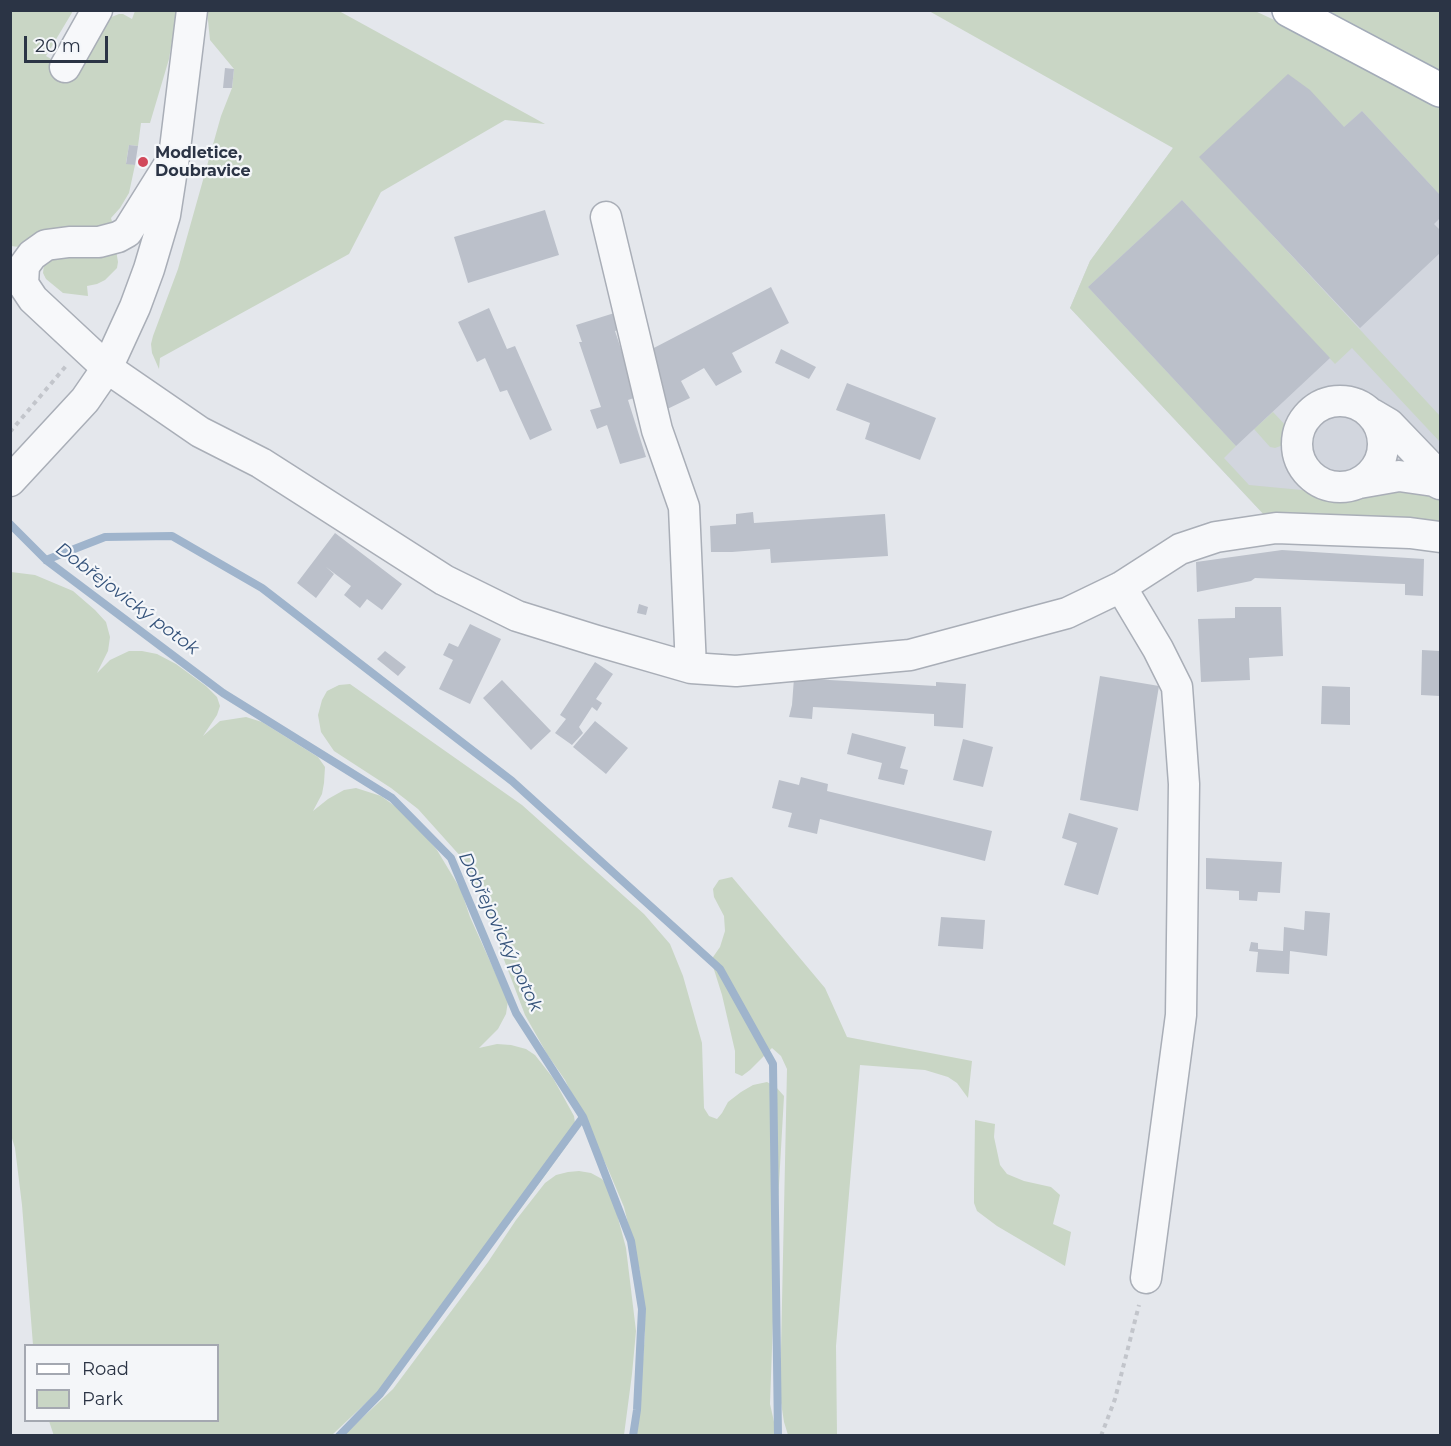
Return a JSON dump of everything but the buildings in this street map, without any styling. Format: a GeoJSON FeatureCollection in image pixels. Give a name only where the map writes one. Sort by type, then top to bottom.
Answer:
{"type":"FeatureCollection","features":[{"type":"Feature","properties":{"kind":"main road"},"geometry":{"type":"LineString","coordinates":[[1289,10],[1440,90]]}},
{"type":"Feature","properties":{"kind":"street"},"geometry":{"type":"LineString","coordinates":[[65,67],[97,10]]}},
{"type":"Feature","properties":{"kind":"street"},"geometry":{"type":"LineString","coordinates":[[10,481],[85,400],[107,368],[135,307],[165,215],[192,10]]}},
{"type":"Feature","properties":{"kind":"street"},"geometry":{"type":"LineString","coordinates":[[174,157],[127,232],[99,242],[46,245],[32,255],[24,266],[23,284],[33,299],[107,368],[200,432],[261,463],[444,580],[517,616],[594,640],[691,668],[736,671],[910,654],[1067,613],[1121,587],[1180,549],[1216,537],[1276,528],[1410,533],[1440,537]]}},
{"type":"Feature","properties":{"kind":"street"},"geometry":{"type":"LineString","coordinates":[[606,217],[657,430],[684,507],[691,668]]}},
{"type":"Feature","properties":{"kind":"street"},"geometry":{"type":"LineString","coordinates":[[1440,477],[1389,424],[1356,404],[1342,401],[1328,403],[1315,409],[1304,419],[1298,432],[1296,446],[1299,460],[1306,472],[1317,481],[1330,487],[1344,487],[1399,476],[1440,484]]}},
{"type":"Feature","properties":{"kind":"street"},"geometry":{"type":"LineString","coordinates":[[1359,483],[1378,465],[1382,451],[1382,437],[1377,423],[1368,412]]}},
{"type":"Feature","properties":{"kind":"street"},"geometry":{"type":"LineString","coordinates":[[1121,587],[1158,649],[1177,687],[1184,784],[1181,1015],[1146,1278]]}},
{"type":"Feature","properties":{"kind":"path"},"geometry":{"type":"LineString","coordinates":[[10,432],[83,346]]}},
{"type":"Feature","properties":{"kind":"path"},"geometry":{"type":"LineString","coordinates":[[1101,1436],[1115,1399],[1146,1278]]}},
{"type":"Feature","properties":{"kind":"shaded area"},"geometry":{"type":"Polygon","coordinates":[[[1219,47],[1440,122],[1440,530],[1268,519],[1070,308],[1090,261],[1173,148],[1219,47]]]}},
{"type":"Feature","properties":{"kind":"green space"},"geometry":{"type":"Polygon","coordinates":[[[11,11],[73,11],[46,56],[77,74],[109,18],[123,14],[132,19],[135,11],[177,11],[169,59],[150,123],[141,123],[138,146],[129,145],[126,163],[135,165],[129,193],[111,218],[113,225],[93,228],[59,228],[42,232],[19,247],[11,246],[11,11]]]}},
{"type":"Feature","properties":{"kind":"green space"},"geometry":{"type":"Polygon","coordinates":[[[207,11],[339,11],[545,124],[505,120],[381,192],[349,254],[160,358],[159,369],[152,353],[153,336],[178,269],[221,116],[232,88],[234,69],[210,40],[207,11]]]}},
{"type":"Feature","properties":{"kind":"green space"},"geometry":{"type":"Polygon","coordinates":[[[929,11],[1255,11],[1440,106],[1440,195],[1362,111],[1344,127],[1200,157],[1440,416],[1440,442],[1352,348],[1335,364],[1182,200],[1088,287],[1236,446],[1224,458],[1249,485],[1312,491],[1346,498],[1385,485],[1440,492],[1440,522],[1268,519],[1070,308],[1090,261],[1173,148],[929,11]]]}},
{"type":"Feature","properties":{"kind":"green space"},"geometry":{"type":"Polygon","coordinates":[[[1321,11],[1440,11],[1440,74],[1321,11]]]}},
{"type":"Feature","properties":{"kind":"green space"},"geometry":{"type":"Polygon","coordinates":[[[116,250],[117,268],[105,280],[87,286],[88,296],[63,293],[46,279],[43,273],[44,264],[55,257],[96,257],[116,250]]]}},
{"type":"Feature","properties":{"kind":"green space"},"geometry":{"type":"Polygon","coordinates":[[[1273,412],[1288,428],[1286,444],[1275,448],[1270,447],[1254,429],[1273,412]]]}},
{"type":"Feature","properties":{"kind":"green space"},"geometry":{"type":"Polygon","coordinates":[[[11,572],[35,575],[73,591],[106,622],[110,637],[108,651],[97,673],[110,660],[129,651],[157,654],[176,664],[217,697],[220,706],[217,715],[203,736],[220,721],[246,717],[262,722],[318,757],[325,767],[324,783],[322,794],[313,811],[344,790],[356,788],[381,796],[410,817],[437,850],[461,890],[470,917],[508,1001],[506,1014],[498,1029],[479,1048],[497,1044],[511,1045],[526,1049],[535,1055],[553,1078],[574,1116],[576,1130],[519,1211],[386,1384],[332,1435],[54,1436],[49,1422],[219,1422],[219,1344],[33,1344],[22,1205],[15,1148],[10,1132],[11,572]]]}},
{"type":"Feature","properties":{"kind":"green space"},"geometry":{"type":"Polygon","coordinates":[[[350,684],[522,805],[644,914],[670,944],[683,976],[702,1043],[704,1108],[709,1116],[717,1119],[728,1102],[753,1085],[767,1082],[776,1087],[784,1096],[770,1404],[777,1435],[634,1435],[641,1387],[645,1332],[640,1272],[624,1207],[565,1080],[525,1015],[473,878],[462,858],[418,809],[391,788],[334,751],[321,732],[318,715],[327,691],[339,685],[350,684]]]}},
{"type":"Feature","properties":{"kind":"green space"},"geometry":{"type":"Polygon","coordinates":[[[732,877],[825,988],[847,1037],[972,1061],[968,1098],[957,1083],[948,1077],[925,1070],[860,1065],[836,1346],[837,1435],[788,1435],[784,1422],[780,1396],[787,1069],[781,1056],[772,1048],[742,1076],[735,1073],[735,1051],[711,960],[720,947],[725,931],[724,916],[714,897],[713,889],[719,880],[732,877]]]}},
{"type":"Feature","properties":{"kind":"green space"},"geometry":{"type":"Polygon","coordinates":[[[975,1120],[995,1124],[994,1137],[1000,1165],[1007,1174],[1024,1181],[1051,1187],[1060,1195],[1053,1224],[1071,1232],[1065,1266],[997,1226],[977,1211],[974,1203],[975,1120]]]}},
{"type":"Feature","properties":{"kind":"green space"},"geometry":{"type":"Polygon","coordinates":[[[579,1171],[591,1173],[602,1179],[610,1188],[626,1248],[636,1331],[624,1435],[344,1435],[393,1389],[545,1183],[556,1175],[579,1171]]]}},
{"type":"Feature","properties":{"kind":"waterway","name":"Dobřejovický potok"},"geometry":{"type":"LineString","coordinates":[[10,524],[46,560],[223,693],[392,798],[451,858],[516,1013],[583,1117],[380,1394],[339,1436]]}},
{"type":"Feature","properties":{"kind":"waterway"},"geometry":{"type":"LineString","coordinates":[[46,560],[105,537],[172,536],[262,588],[512,781],[720,969],[773,1064],[778,1436]]}},
{"type":"Feature","properties":{"kind":"waterway"},"geometry":{"type":"LineString","coordinates":[[583,1117],[631,1241],[642,1309],[637,1410],[633,1436]]}},
{"type":"Feature","properties":{"kind":"place","name":"Modletice, Doubravice"},"geometry":{"type":"Point","coordinates":[143,162]}}]}
